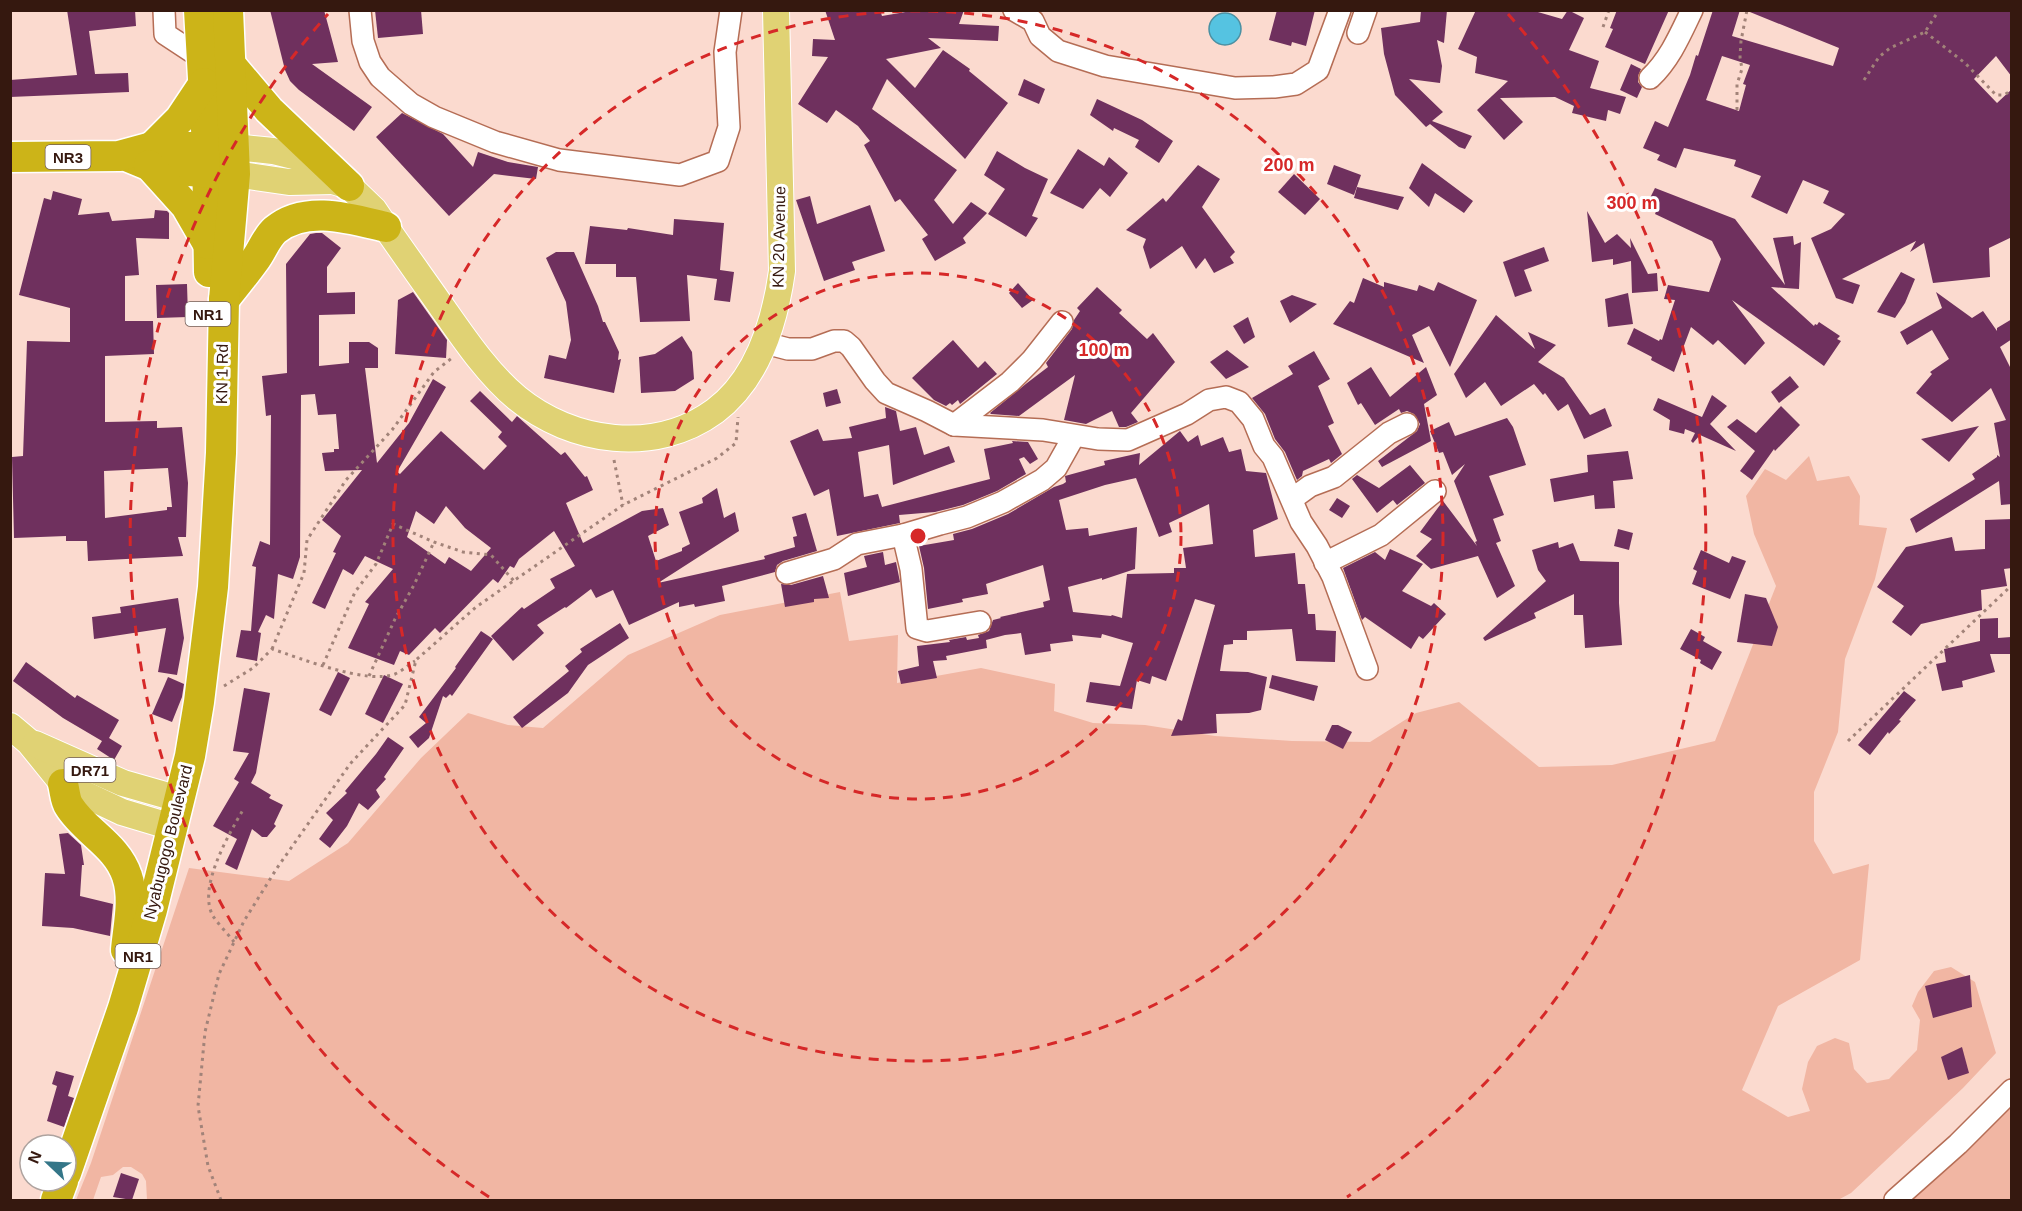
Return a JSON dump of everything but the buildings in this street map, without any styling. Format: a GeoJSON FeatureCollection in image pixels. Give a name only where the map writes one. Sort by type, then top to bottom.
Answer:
{"type":"FeatureCollection","features":[{"type":"Feature","properties":{"kind":"highway","name":"KN 1 Rd"},"geometry":{"type":"LineString","coordinates":[[196,697],[214,576],[221,453],[224,300],[221,160],[212,69],[199,10]]}},
{"type":"Feature","properties":{"kind":"highway","name":"KN 1 Rd"},"geometry":{"type":"LineString","coordinates":[[212,69],[228,10]]}},
{"type":"Feature","properties":{"kind":"highway"},"geometry":{"type":"LineString","coordinates":[[210,248],[186,206],[142,156],[180,119],[212,69],[269,110],[341,184]]}},
{"type":"Feature","properties":{"kind":"highway","name":"NR3"},"geometry":{"type":"LineString","coordinates":[[11,158],[142,156],[221,160]]}},
{"type":"Feature","properties":{"kind":"highway","name":"KN 1 Rd"},"geometry":{"type":"LineString","coordinates":[[196,697],[202,585],[210,248],[221,160]]}},
{"type":"Feature","properties":{"kind":"highway"},"geometry":{"type":"LineString","coordinates":[[224,300],[257,258],[274,230],[287,222],[323,214],[386,227]]}},
{"type":"Feature","properties":{"kind":"highway","name":"NR1"},"geometry":{"type":"LineString","coordinates":[[171,811],[196,697]]}},
{"type":"Feature","properties":{"kind":"highway"},"geometry":{"type":"LineString","coordinates":[[63,784],[67,803],[75,816],[105,842],[127,876],[131,897],[125,960]]}},
{"type":"Feature","properties":{"kind":"highway","name":"Nyabugogo Boulevard"},"geometry":{"type":"LineString","coordinates":[[88,1110],[113,1018],[125,960],[171,811]]}},
{"type":"Feature","properties":{"kind":"highway","name":"Nyabugogo Boulevard"},"geometry":{"type":"LineString","coordinates":[[88,1110],[152,910],[171,811]]}},
{"type":"Feature","properties":{"kind":"highway","name":"NR1"},"geometry":{"type":"LineString","coordinates":[[78,1139],[88,1110]]}},
{"type":"Feature","properties":{"kind":"main road","name":"KN 20 Avenue"},"geometry":{"type":"LineString","coordinates":[[341,184],[368,203],[468,345],[518,399],[558,423],[582,433],[603,438],[637,439],[684,429],[714,412],[735,391],[765,343],[778,301],[782,271],[776,10]]}},
{"type":"Feature","properties":{"kind":"main road"},"geometry":{"type":"LineString","coordinates":[[221,160],[290,182],[341,184]]}},
{"type":"Feature","properties":{"kind":"main road","name":"DR71"},"geometry":{"type":"LineString","coordinates":[[20,734],[123,783],[171,811]]}},
{"type":"Feature","properties":{"kind":"main road","name":"DR71"},"geometry":{"type":"LineString","coordinates":[[20,734],[63,784],[122,812],[171,811]]}},
{"type":"Feature","properties":{"kind":"street"},"geometry":{"type":"LineString","coordinates":[[165,10],[165,34],[212,69]]}},
{"type":"Feature","properties":{"kind":"street"},"geometry":{"type":"LineString","coordinates":[[360,10],[363,41],[370,62],[380,77],[394,91],[434,117],[495,142],[559,160],[680,175],[718,161],[729,127],[726,52],[731,10]]}},
{"type":"Feature","properties":{"kind":"street"},"geometry":{"type":"LineString","coordinates":[[1014,10],[1037,16],[1040,36],[1058,51],[1106,66],[1235,88],[1296,84],[1318,70],[1340,10]]}},
{"type":"Feature","properties":{"kind":"street"},"geometry":{"type":"LineString","coordinates":[[1358,33],[1366,10]]}},
{"type":"Feature","properties":{"kind":"street"},"geometry":{"type":"LineString","coordinates":[[1650,78],[1673,50],[1692,10]]}},
{"type":"Feature","properties":{"kind":"street"},"geometry":{"type":"LineString","coordinates":[[954,425],[1010,382],[1032,360],[1062,322]]}},
{"type":"Feature","properties":{"kind":"street"},"geometry":{"type":"LineString","coordinates":[[765,343],[788,350],[812,349],[834,341],[844,341],[851,346],[886,393],[954,425],[1043,430],[1098,439],[1128,440],[1178,419],[1209,400],[1226,397],[1239,402],[1253,419],[1264,446],[1273,457],[1301,522],[1337,586],[1367,669]]}},
{"type":"Feature","properties":{"kind":"street"},"geometry":{"type":"LineString","coordinates":[[1292,499],[1310,486],[1334,477],[1389,433],[1407,424]]}},
{"type":"Feature","properties":{"kind":"street"},"geometry":{"type":"LineString","coordinates":[[786,573],[834,560],[857,544],[903,535],[967,517],[1004,502],[1042,480],[1056,468],[1074,436]]}},
{"type":"Feature","properties":{"kind":"street"},"geometry":{"type":"LineString","coordinates":[[1325,563],[1382,535],[1435,491]]}},
{"type":"Feature","properties":{"kind":"street"},"geometry":{"type":"LineString","coordinates":[[903,535],[911,569],[917,628],[927,631],[980,622]]}},
{"type":"Feature","properties":{"kind":"street"},"geometry":{"type":"LineString","coordinates":[[1895,1200],[1958,1144],[2012,1090]]}},
{"type":"Feature","properties":{"kind":"path"},"geometry":{"type":"LineString","coordinates":[[1602,27],[1609,10]]}},
{"type":"Feature","properties":{"kind":"path"},"geometry":{"type":"LineString","coordinates":[[1737,110],[1737,84],[1742,69],[1741,40],[1747,10]]}},
{"type":"Feature","properties":{"kind":"path"},"geometry":{"type":"LineString","coordinates":[[1864,80],[1880,57],[1890,48],[1925,32],[1939,10]]}},
{"type":"Feature","properties":{"kind":"path"},"geometry":{"type":"LineString","coordinates":[[1925,32],[1965,63],[1996,95],[2004,95],[2012,90]]}},
{"type":"Feature","properties":{"kind":"path"},"geometry":{"type":"LineString","coordinates":[[196,697],[253,668],[272,649],[304,573],[307,540],[346,480],[392,430],[434,372],[468,345]]}},
{"type":"Feature","properties":{"kind":"path"},"geometry":{"type":"LineString","coordinates":[[272,649],[322,665],[369,676],[394,674],[416,660],[476,607],[623,505],[717,458],[736,443],[739,423],[735,391]]}},
{"type":"Feature","properties":{"kind":"path"},"geometry":{"type":"LineString","coordinates":[[603,438],[614,457],[623,505]]}},
{"type":"Feature","properties":{"kind":"path"},"geometry":{"type":"LineString","coordinates":[[322,665],[355,592],[376,564],[393,524],[463,552],[491,555],[514,581]]}},
{"type":"Feature","properties":{"kind":"path"},"geometry":{"type":"LineString","coordinates":[[369,676],[434,542]]}},
{"type":"Feature","properties":{"kind":"path"},"geometry":{"type":"LineString","coordinates":[[1848,741],[2012,585]]}},
{"type":"Feature","properties":{"kind":"path"},"geometry":{"type":"LineString","coordinates":[[221,1200],[208,1166],[198,1106],[205,1032],[219,974],[244,921],[277,868],[350,764],[405,705],[416,660]]}},
{"type":"Feature","properties":{"kind":"path"},"geometry":{"type":"LineString","coordinates":[[234,942],[212,915],[209,900],[214,868],[224,843],[243,810]]}},
{"type":"Feature","properties":{"kind":"shaded area"},"geometry":{"type":"Polygon","coordinates":[[[1809,456],[1817,481],[1849,476],[1860,496],[1859,525],[1887,528],[1875,579],[1845,659],[1838,732],[1814,792],[1814,841],[1833,874],[1869,864],[1860,960],[1778,1006],[1742,1090],[1788,1117],[1810,1111],[1802,1089],[1808,1062],[1817,1046],[1835,1038],[1849,1043],[1854,1069],[1867,1083],[1889,1079],[1917,1050],[1920,1020],[1912,1006],[1918,992],[1934,971],[1951,967],[1975,982],[1996,1053],[1963,1088],[1851,1193],[1838,1200],[147,1200],[146,1181],[142,1174],[131,1167],[123,1167],[113,1175],[101,1177],[93,1200],[76,1200],[91,1163],[189,868],[289,881],[348,843],[421,758],[468,713],[508,725],[543,728],[628,655],[720,615],[840,592],[849,641],[898,635],[897,683],[981,668],[1055,684],[1054,711],[1093,723],[1145,725],[1215,736],[1292,741],[1370,742],[1416,713],[1459,702],[1539,767],[1612,765],[1715,741],[1776,586],[1754,534],[1746,496],[1765,469],[1786,480],[1809,456]]]}},
{"type":"Feature","properties":{"kind":"shaded area"},"geometry":{"type":"Polygon","coordinates":[[[2011,1096],[2011,1200],[1902,1200],[2011,1096]]]}},
{"type":"Feature","properties":{"kind":"water"},"geometry":{"type":"Polygon","coordinates":[[[1225,13],[1236,18],[1241,29],[1236,40],[1225,45],[1214,40],[1209,29],[1214,18],[1225,13]]]}}]}
